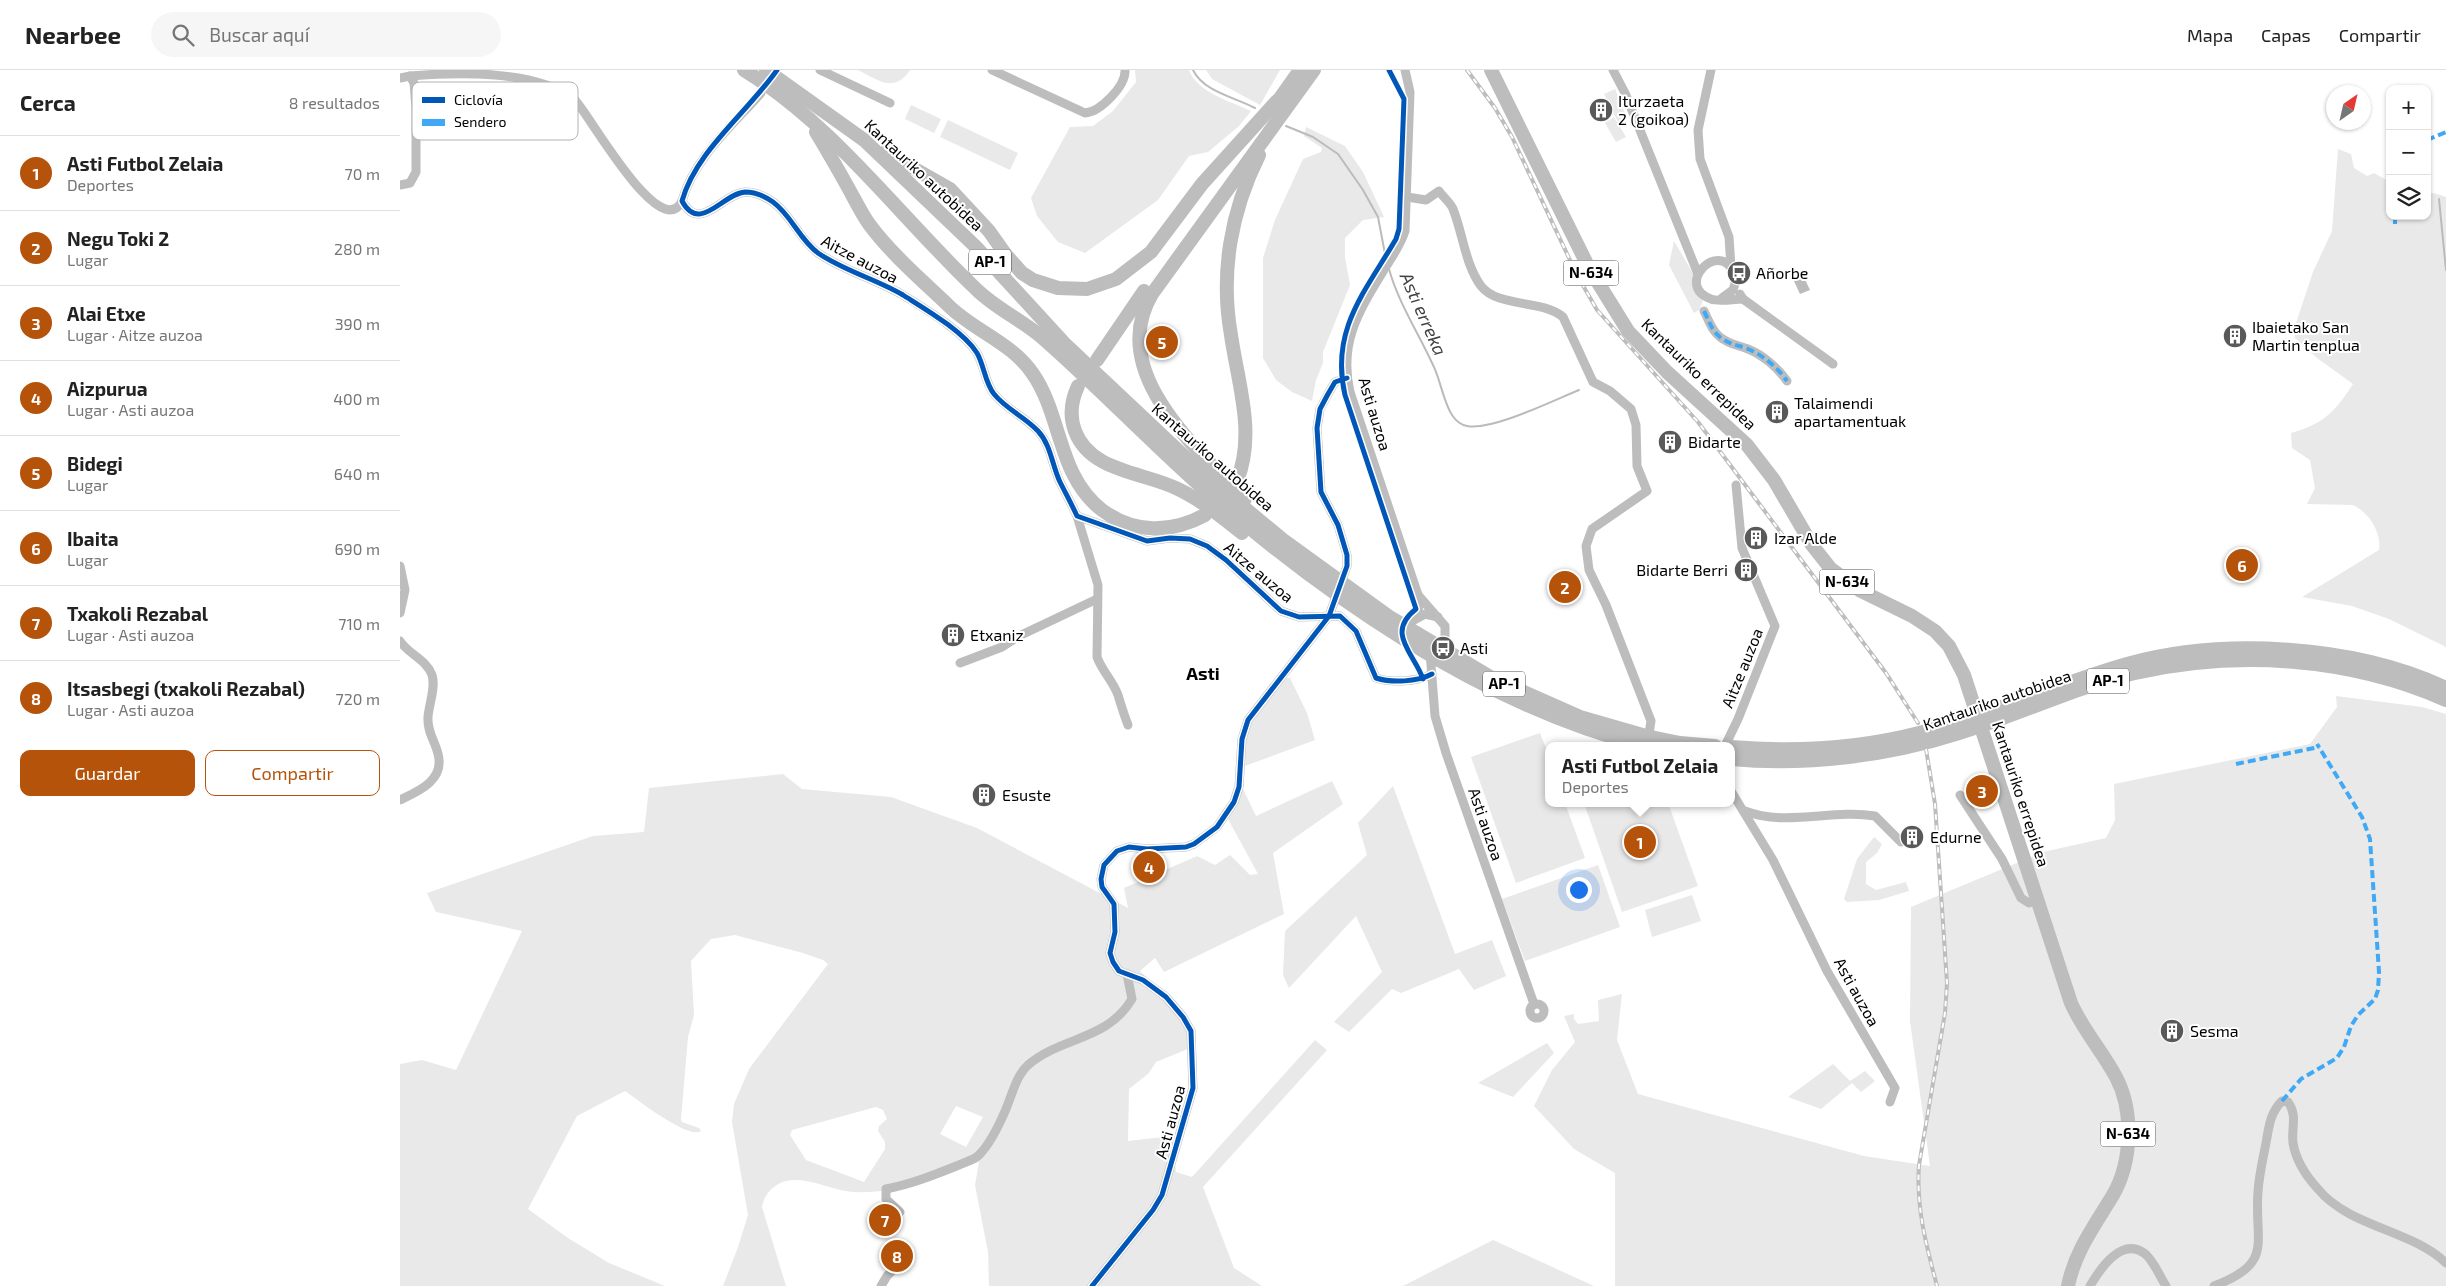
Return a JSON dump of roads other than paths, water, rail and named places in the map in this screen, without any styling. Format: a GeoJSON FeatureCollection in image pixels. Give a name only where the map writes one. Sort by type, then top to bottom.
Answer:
{"type":"FeatureCollection","features":[{"type":"Feature","properties":{"kind":"highway","name":"Kantauriko autobidea"},"geometry":{"type":"LineString","coordinates":[[744,70],[804,112],[979,292],[1043,338],[1197,483],[1251,528],[1313,575],[1363,611],[1443,662],[1513,699],[1589,730],[1642,742]]}},
{"type":"Feature","properties":{"kind":"highway","name":"Kantauriko autobidea"},"geometry":{"type":"LineString","coordinates":[[766,70],[864,140],[976,247],[1064,343],[1150,426],[1214,483],[1283,540],[1313,575],[1388,616],[1492,678],[1580,717],[1646,736],[1675,742]]}},
{"type":"Feature","properties":{"kind":"highway"},"geometry":{"type":"LineString","coordinates":[[1097,360],[1300,70]]}},
{"type":"Feature","properties":{"kind":"highway"},"geometry":{"type":"LineString","coordinates":[[1283,540],[1200,452],[1169,413],[1144,372],[1139,353],[1138,329],[1143,308],[1152,294],[1314,70]]}},
{"type":"Feature","properties":{"kind":"highway","name":"Kantauriko errepidea"},"geometry":{"type":"LineString","coordinates":[[1491,70],[1588,268],[1628,331],[1647,353],[1752,451],[1774,480],[1812,545],[1831,569],[1867,595],[1925,623],[1943,639],[1956,658],[1972,697],[2071,1003],[2083,1029],[2103,1055],[2118,1080],[2127,1120],[2124,1168],[2113,1194],[2082,1244],[2068,1286]]}},
{"type":"Feature","properties":{"kind":"highway"},"geometry":{"type":"LineString","coordinates":[[864,140],[950,189],[989,231],[1006,256],[1022,274],[1033,280],[1058,288],[1087,289],[1116,279],[1151,252],[1202,184],[1278,101]]}},
{"type":"Feature","properties":{"kind":"highway"},"geometry":{"type":"LineString","coordinates":[[804,112],[869,223],[905,263],[957,313],[1013,351],[1033,374],[1045,396],[1065,458],[1080,486],[1096,506],[1120,521],[1152,529],[1182,526],[1205,515]]}},
{"type":"Feature","properties":{"kind":"highway"},"geometry":{"type":"LineString","coordinates":[[1237,481],[1242,468],[1246,435],[1244,410],[1228,313],[1226,276],[1228,255],[1233,225],[1244,187],[1278,121]]}},
{"type":"Feature","properties":{"kind":"highway"},"geometry":{"type":"LineString","coordinates":[[1078,386],[1072,406],[1072,423],[1079,440],[1090,453],[1108,464],[1165,483],[1194,497],[1313,575]]}},
{"type":"Feature","properties":{"kind":"highway","name":"Kantauriko autobidea"},"geometry":{"type":"LineString","coordinates":[[1735,759],[1776,756],[1918,733],[2129,664],[2210,650],[2285,650],[2320,653],[2391,669],[2446,688]]}},
{"type":"Feature","properties":{"kind":"highway","name":"Kantauriko autobidea"},"geometry":{"type":"LineString","coordinates":[[1735,748],[1776,756],[1810,760],[1888,752],[1960,733],[2133,673],[2210,661],[2285,661],[2326,666],[2389,680],[2446,700]]}},
{"type":"Feature","properties":{"kind":"street"},"geometry":{"type":"LineString","coordinates":[[820,70],[890,103]]}},
{"type":"Feature","properties":{"kind":"street"},"geometry":{"type":"LineString","coordinates":[[992,70],[1084,113],[1097,108],[1122,83],[1125,70]]}},
{"type":"Feature","properties":{"kind":"street","name":"Asti auzoa"},"geometry":{"type":"LineString","coordinates":[[1405,70],[1410,92],[1405,231],[1352,326],[1346,354],[1347,378],[1418,595],[1419,606],[1416,618]]}},
{"type":"Feature","properties":{"kind":"street"},"geometry":{"type":"LineString","coordinates":[[1613,70],[1625,93],[1686,248],[1694,261],[1698,274],[1697,282],[1702,294],[1711,299],[1742,299]]}},
{"type":"Feature","properties":{"kind":"street"},"geometry":{"type":"LineString","coordinates":[[1711,70],[1698,130],[1700,159],[1728,233],[1728,249],[1734,275],[1734,286],[1728,296],[1722,298]]}},
{"type":"Feature","properties":{"kind":"street"},"geometry":{"type":"LineString","coordinates":[[400,78],[452,72],[493,74],[527,82]]}},
{"type":"Feature","properties":{"kind":"street"},"geometry":{"type":"LineString","coordinates":[[410,76],[413,82]]}},
{"type":"Feature","properties":{"kind":"street"},"geometry":{"type":"LineString","coordinates":[[578,104],[631,180],[647,198],[660,208],[670,210],[680,205],[688,184],[700,162],[761,93]]}},
{"type":"Feature","properties":{"kind":"street"},"geometry":{"type":"LineString","coordinates":[[400,185],[410,183],[416,172],[416,140]]}},
{"type":"Feature","properties":{"kind":"street"},"geometry":{"type":"LineString","coordinates":[[1406,197],[1426,200],[1439,191],[1453,207],[1465,251],[1482,287],[1504,300],[1555,310],[1563,317],[1593,382],[1610,391],[1631,409],[1636,425],[1637,466],[1647,491],[1592,529],[1586,546],[1589,570],[1606,605],[1651,721],[1646,742]]}},
{"type":"Feature","properties":{"kind":"street","name":"Aitze auzoa"},"geometry":{"type":"LineString","coordinates":[[682,201],[687,210],[694,214],[701,214],[709,212],[734,195],[746,192],[764,197],[784,211],[802,238],[819,253],[901,294],[960,334],[972,345],[978,355],[994,394],[1039,431],[1048,444],[1060,481],[1077,516],[1147,541],[1170,538],[1190,539],[1207,546],[1226,560],[1281,611],[1299,617],[1340,616],[1356,631],[1376,678],[1384,680],[1420,679],[1432,674]]}},
{"type":"Feature","properties":{"kind":"street"},"geometry":{"type":"LineString","coordinates":[[1698,274],[1728,249]]}},
{"type":"Feature","properties":{"kind":"street"},"geometry":{"type":"LineString","coordinates":[[1694,261],[1711,262],[1731,268]]}},
{"type":"Feature","properties":{"kind":"street"},"geometry":{"type":"LineString","coordinates":[[1734,286],[1742,299],[1833,364]]}},
{"type":"Feature","properties":{"kind":"street"},"geometry":{"type":"LineString","coordinates":[[1704,311],[1713,330],[1720,337],[1730,345],[1747,348],[1758,354],[1781,372],[1787,381]]}},
{"type":"Feature","properties":{"kind":"street"},"geometry":{"type":"LineString","coordinates":[[1328,616],[1347,566],[1347,555],[1338,525],[1321,492],[1317,428],[1320,409],[1335,382],[1347,378]]}},
{"type":"Feature","properties":{"kind":"street","name":"Aitze auzoa"},"geometry":{"type":"LineString","coordinates":[[1727,742],[1775,626],[1742,548],[1736,485]]}},
{"type":"Feature","properties":{"kind":"street"},"geometry":{"type":"LineString","coordinates":[[1077,516],[1098,585],[1099,632],[1097,657],[1100,666],[1109,677],[1118,696],[1128,725]]}},
{"type":"Feature","properties":{"kind":"street"},"geometry":{"type":"LineString","coordinates":[[400,566],[406,590],[400,613]]}},
{"type":"Feature","properties":{"kind":"street","name":"Asti auzoa"},"geometry":{"type":"LineString","coordinates":[[1418,595],[1438,616]]}},
{"type":"Feature","properties":{"kind":"street"},"geometry":{"type":"LineString","coordinates":[[960,663],[1002,647],[1019,636],[1097,599]]}},
{"type":"Feature","properties":{"kind":"street"},"geometry":{"type":"LineString","coordinates":[[1448,656],[1444,638],[1445,626],[1438,616],[1425,614],[1416,618],[1410,627],[1412,640],[1417,646],[1433,648],[1484,678],[1542,706],[1643,742]]}},
{"type":"Feature","properties":{"kind":"street","name":"Asti auzoa"},"geometry":{"type":"LineString","coordinates":[[1092,1286],[1153,1210],[1162,1195],[1193,1088],[1191,1031],[1183,1016],[1166,997],[1151,985],[1119,970],[1113,962],[1110,953],[1114,932],[1114,904],[1102,887],[1101,879],[1104,865],[1117,851],[1129,847],[1147,849],[1186,847],[1194,844],[1217,826],[1225,817],[1239,787],[1242,739],[1248,720],[1328,616]]}},
{"type":"Feature","properties":{"kind":"street"},"geometry":{"type":"LineString","coordinates":[[1433,648],[1444,638]]}},
{"type":"Feature","properties":{"kind":"street"},"geometry":{"type":"LineString","coordinates":[[400,641],[404,647],[424,663],[432,675],[428,730],[438,760],[435,777],[426,787],[400,800]]}},
{"type":"Feature","properties":{"kind":"street","name":"Asti auzoa"},"geometry":{"type":"LineString","coordinates":[[1433,648],[1432,674],[1435,716],[1446,753],[1534,1004]]}},
{"type":"Feature","properties":{"kind":"street"},"geometry":{"type":"LineString","coordinates":[[1432,664],[1448,656]]}},
{"type":"Feature","properties":{"kind":"street"},"geometry":{"type":"LineString","coordinates":[[1960,795],[2002,859],[2021,898],[2029,903],[2036,899]]}},
{"type":"Feature","properties":{"kind":"street","name":"Asti auzoa"},"geometry":{"type":"LineString","coordinates":[[1735,797],[1773,860],[1827,971],[1895,1088],[1890,1102]]}},
{"type":"Feature","properties":{"kind":"street"},"geometry":{"type":"LineString","coordinates":[[1745,811],[1761,816],[1778,817],[1851,814],[1875,816],[1901,842]]}},
{"type":"Feature","properties":{"kind":"street"},"geometry":{"type":"LineString","coordinates":[[900,1212],[886,1199],[886,1189],[931,1177],[977,1157],[983,1151],[1006,1110],[1013,1091],[1027,1066],[1044,1053],[1088,1037],[1114,1022],[1125,1012],[1132,999],[1132,991],[1127,974]]}},
{"type":"Feature","properties":{"kind":"street"},"geometry":{"type":"LineString","coordinates":[[2214,1286],[2235,1278],[2250,1266],[2257,1252],[2260,1234],[2258,1192],[2270,1120],[2275,1108],[2282,1101],[2288,1102],[2293,1109],[2293,1141],[2301,1167],[2319,1191],[2332,1202],[2359,1217],[2436,1253],[2446,1263]]}},
{"type":"Feature","properties":{"kind":"street"},"geometry":{"type":"LineString","coordinates":[[2090,1286],[2111,1258],[2124,1250],[2133,1248],[2146,1254],[2166,1286]]}},
{"type":"Feature","properties":{"kind":"street"},"geometry":{"type":"LineString","coordinates":[[881,1286],[887,1276],[908,1255]]}},
{"type":"Feature","properties":{"kind":"waterway","name":"Asti erreka"},"geometry":{"type":"LineString","coordinates":[[1193,70],[1204,84],[1212,89],[1255,108]]}},
{"type":"Feature","properties":{"kind":"waterway","name":"Asti erreka"},"geometry":{"type":"LineString","coordinates":[[1286,126],[1313,137],[1338,154],[1363,190],[1378,217],[1386,259]]}},
{"type":"Feature","properties":{"kind":"waterway"},"geometry":{"type":"LineString","coordinates":[[2439,199],[2446,270]]}},
{"type":"Feature","properties":{"kind":"waterway","name":"Asti erreka"},"geometry":{"type":"LineString","coordinates":[[1389,269],[1403,306],[1436,371],[1449,409],[1461,424],[1467,426],[1492,424],[1523,414],[1579,390]]}},
{"type":"Feature","properties":{"kind":"railway"},"geometry":{"type":"LineString","coordinates":[[1467,70],[1495,108],[1512,137],[1577,275],[1597,310],[1698,422],[1886,673],[1918,723]]}},
{"type":"Feature","properties":{"kind":"railway"},"geometry":{"type":"LineString","coordinates":[[1926,749],[1935,804],[1947,983],[1945,1013],[1919,1165],[1918,1181],[1920,1211],[1937,1286]]}},
{"type":"Feature","properties":{"kind":"place","name":"Iturzaeta 2 (goikoa)"},"geometry":{"type":"Point","coordinates":[1601,110]}},
{"type":"Feature","properties":{"kind":"place","name":"Añorbe"},"geometry":{"type":"Point","coordinates":[1739,273]}},
{"type":"Feature","properties":{"kind":"place","name":"Ibaietako San Martin tenplua"},"geometry":{"type":"Point","coordinates":[2235,336]}},
{"type":"Feature","properties":{"kind":"place","name":"Bidegi"},"geometry":{"type":"Point","coordinates":[1162,342]}},
{"type":"Feature","properties":{"kind":"place","name":"Talaimendi apartamentuak"},"geometry":{"type":"Point","coordinates":[1777,412]}},
{"type":"Feature","properties":{"kind":"place","name":"Bidarte"},"geometry":{"type":"Point","coordinates":[1670,442]}},
{"type":"Feature","properties":{"kind":"place","name":"Izar Alde"},"geometry":{"type":"Point","coordinates":[1756,538]}},
{"type":"Feature","properties":{"kind":"place","name":"Ibaita"},"geometry":{"type":"Point","coordinates":[2242,565]}},
{"type":"Feature","properties":{"kind":"place","name":"Bidarte Berri"},"geometry":{"type":"Point","coordinates":[1746,570]}},
{"type":"Feature","properties":{"kind":"place","name":"Negu Toki 2"},"geometry":{"type":"Point","coordinates":[1565,587]}},
{"type":"Feature","properties":{"kind":"place","name":"Etxaniz"},"geometry":{"type":"Point","coordinates":[953,635]}},
{"type":"Feature","properties":{"kind":"place","name":"Asti"},"geometry":{"type":"Point","coordinates":[1443,648]}},
{"type":"Feature","properties":{"kind":"place","name":"Alai Etxe"},"geometry":{"type":"Point","coordinates":[1982,791]}},
{"type":"Feature","properties":{"kind":"place","name":"Esuste"},"geometry":{"type":"Point","coordinates":[984,795]}},
{"type":"Feature","properties":{"kind":"place","name":"Edurne"},"geometry":{"type":"Point","coordinates":[1912,837]}},
{"type":"Feature","properties":{"kind":"place","name":"Asti Futbol Zelaia"},"geometry":{"type":"Point","coordinates":[1640,842]}},
{"type":"Feature","properties":{"kind":"place","name":"Aizpurua"},"geometry":{"type":"Point","coordinates":[1149,867]}},
{"type":"Feature","properties":{"kind":"place","name":"Sesma"},"geometry":{"type":"Point","coordinates":[2172,1031]}},
{"type":"Feature","properties":{"kind":"place","name":"Txakoli Rezabal"},"geometry":{"type":"Point","coordinates":[885,1220]}},
{"type":"Feature","properties":{"kind":"place","name":"Itsasbegi (txakoli Rezabal)"},"geometry":{"type":"Point","coordinates":[897,1256]}},
{"type":"Feature","properties":{"kind":"district","name":"Asti"},"geometry":{"type":"Point","coordinates":[1203,674]}}]}
